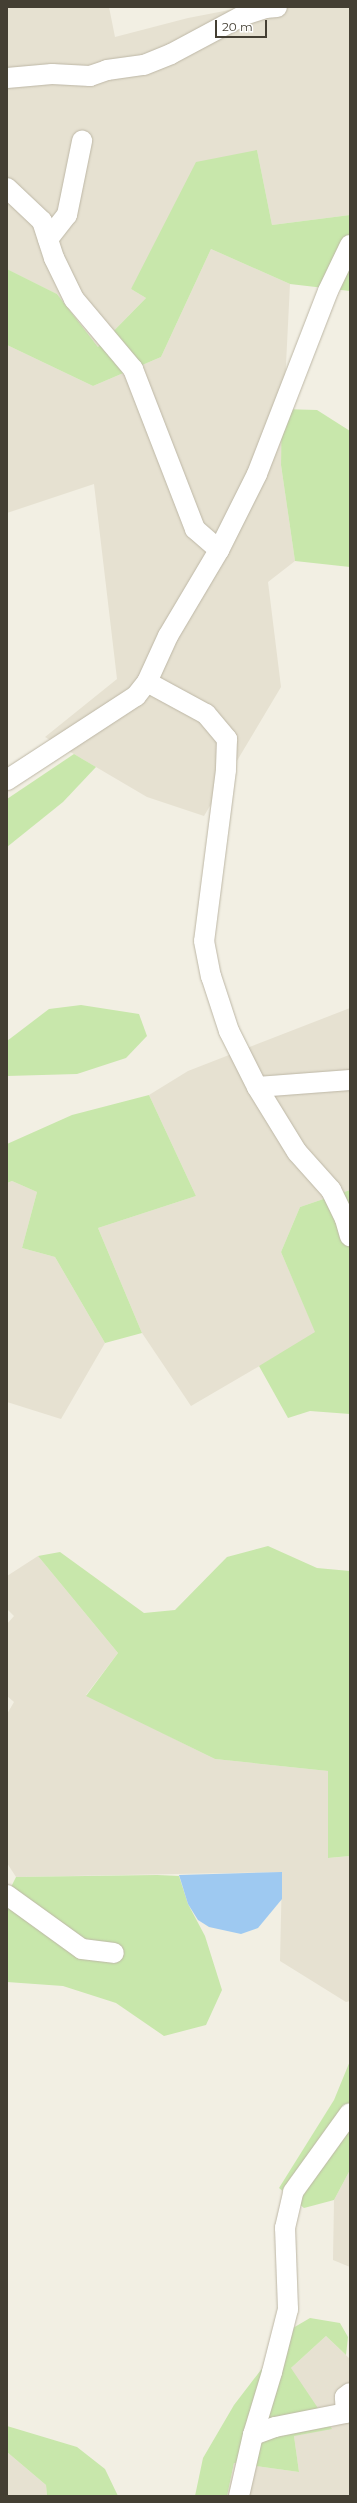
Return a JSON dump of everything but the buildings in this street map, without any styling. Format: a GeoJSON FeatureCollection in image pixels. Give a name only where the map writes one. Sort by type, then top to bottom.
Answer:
{"type":"FeatureCollection","features":[{"type":"Feature","properties":{"kind":"street"},"geometry":{"type":"LineString","coordinates":[[7,78],[52,74],[90,76],[107,70],[144,65],[171,54],[244,15],[265,8],[277,7]]}},
{"type":"Feature","properties":{"kind":"street"},"geometry":{"type":"LineString","coordinates":[[48,239],[67,215],[82,141]]}},
{"type":"Feature","properties":{"kind":"street"},"geometry":{"type":"LineString","coordinates":[[7,188],[42,221],[54,258],[74,299],[133,369],[195,529],[220,550]]}},
{"type":"Feature","properties":{"kind":"street"},"geometry":{"type":"LineString","coordinates":[[7,780],[136,696],[147,682],[168,636],[220,550],[257,474],[328,291],[350,245]]}},
{"type":"Feature","properties":{"kind":"street"},"geometry":{"type":"LineString","coordinates":[[147,682],[206,714],[227,739],[226,770],[204,941],[211,976],[229,1031],[257,1087],[297,1152],[331,1190],[345,1219],[350,1236]]}},
{"type":"Feature","properties":{"kind":"street"},"geometry":{"type":"LineString","coordinates":[[257,1087],[350,1080]]}},
{"type":"Feature","properties":{"kind":"street"},"geometry":{"type":"LineString","coordinates":[[7,1895],[82,1949],[114,1953]]}},
{"type":"Feature","properties":{"kind":"street"},"geometry":{"type":"LineString","coordinates":[[239,2496],[253,2435],[272,2372],[288,2309],[285,2228],[293,2192],[350,2113]]}},
{"type":"Feature","properties":{"kind":"street"},"geometry":{"type":"LineString","coordinates":[[253,2435],[275,2427],[346,2413],[345,2397],[350,2393]]}},
{"type":"Feature","properties":{"kind":"shaded area"},"geometry":{"type":"Polygon","coordinates":[[[7,7],[109,7],[115,37],[188,18],[245,7],[350,7],[350,215],[272,225],[257,150],[131,289],[146,298],[98,347],[57,294],[7,269],[7,7]]]}},
{"type":"Feature","properties":{"kind":"shaded area"},"geometry":{"type":"Polygon","coordinates":[[[211,249],[290,284],[281,465],[295,561],[268,582],[281,687],[204,816],[147,797],[45,737],[117,679],[94,484],[7,513],[7,345],[93,386],[161,357],[211,249]]]}},
{"type":"Feature","properties":{"kind":"shaded area"},"geometry":{"type":"Polygon","coordinates":[[[350,1008],[350,1190],[300,1207],[281,1252],[316,1333],[191,1406],[142,1333],[98,1228],[196,1196],[149,1095],[188,1071],[350,1008]]]}},
{"type":"Feature","properties":{"kind":"shaded area"},"geometry":{"type":"Polygon","coordinates":[[[12,1181],[37,1192],[22,1248],[55,1257],[105,1343],[61,1419],[7,1402],[7,1183],[12,1181]]]}},
{"type":"Feature","properties":{"kind":"shaded area"},"geometry":{"type":"Polygon","coordinates":[[[38,1556],[118,1653],[86,1695],[215,1759],[328,1771],[329,1858],[350,1856],[350,2001],[346,2002],[280,1961],[282,1872],[16,1877],[7,1863],[7,1714],[14,1702],[7,1696],[7,1624],[14,1616],[7,1609],[7,1576],[38,1556]]]}},
{"type":"Feature","properties":{"kind":"shaded area"},"geometry":{"type":"Polygon","coordinates":[[[350,2170],[350,2267],[333,2260],[334,2200],[350,2170]]]}},
{"type":"Feature","properties":{"kind":"shaded area"},"geometry":{"type":"Polygon","coordinates":[[[326,2336],[350,2359],[350,2496],[227,2496],[234,2463],[299,2472],[294,2436],[291,2368],[326,2336]]]}},
{"type":"Feature","properties":{"kind":"shaded area"},"geometry":{"type":"Polygon","coordinates":[[[7,2452],[46,2485],[47,2496],[7,2496],[7,2452]]]}},
{"type":"Feature","properties":{"kind":"green space"},"geometry":{"type":"Polygon","coordinates":[[[257,150],[272,225],[350,215],[350,291],[290,284],[211,249],[161,357],[93,386],[7,345],[7,269],[57,294],[98,347],[146,298],[131,289],[196,162],[257,150]]]}},
{"type":"Feature","properties":{"kind":"green space"},"geometry":{"type":"Polygon","coordinates":[[[282,409],[317,410],[350,431],[350,567],[295,561],[281,465],[282,409]]]}},
{"type":"Feature","properties":{"kind":"green space"},"geometry":{"type":"Polygon","coordinates":[[[74,754],[96,767],[63,802],[7,847],[7,799],[74,754]]]}},
{"type":"Feature","properties":{"kind":"green space"},"geometry":{"type":"Polygon","coordinates":[[[81,1005],[139,1014],[147,1036],[126,1058],[77,1074],[7,1076],[7,1041],[49,1009],[81,1005]]]}},
{"type":"Feature","properties":{"kind":"green space"},"geometry":{"type":"Polygon","coordinates":[[[149,1095],[196,1196],[98,1228],[142,1333],[105,1343],[55,1257],[22,1248],[37,1192],[12,1181],[7,1183],[7,1144],[72,1115],[149,1095]]]}},
{"type":"Feature","properties":{"kind":"green space"},"geometry":{"type":"Polygon","coordinates":[[[350,1190],[350,1414],[310,1411],[288,1418],[259,1366],[315,1332],[281,1252],[300,1207],[350,1190]]]}},
{"type":"Feature","properties":{"kind":"green space"},"geometry":{"type":"Polygon","coordinates":[[[268,1546],[317,1568],[350,1571],[350,1856],[328,1858],[328,1771],[215,1759],[86,1696],[118,1653],[38,1556],[60,1552],[144,1613],[175,1610],[227,1557],[268,1546]]]}},
{"type":"Feature","properties":{"kind":"green space"},"geometry":{"type":"Polygon","coordinates":[[[179,1876],[188,1904],[205,1936],[222,1990],[206,2025],[164,2036],[116,2003],[63,1986],[7,1982],[7,1895],[16,1877],[179,1876]]]}},
{"type":"Feature","properties":{"kind":"green space"},"geometry":{"type":"Polygon","coordinates":[[[350,2061],[350,2170],[334,2200],[304,2208],[279,2188],[334,2100],[350,2061]]]}},
{"type":"Feature","properties":{"kind":"green space"},"geometry":{"type":"Polygon","coordinates":[[[310,2318],[340,2323],[348,2337],[346,2355],[326,2336],[291,2368],[332,2429],[294,2436],[299,2472],[234,2463],[227,2496],[195,2496],[203,2458],[234,2405],[293,2328],[310,2318]]]}},
{"type":"Feature","properties":{"kind":"green space"},"geometry":{"type":"Polygon","coordinates":[[[7,2426],[77,2447],[105,2469],[118,2496],[47,2496],[46,2485],[7,2452],[7,2426]]]}},
{"type":"Feature","properties":{"kind":"water"},"geometry":{"type":"Polygon","coordinates":[[[282,1872],[282,1899],[258,1928],[241,1934],[209,1927],[198,1920],[188,1904],[179,1875],[282,1872]]]}}]}
